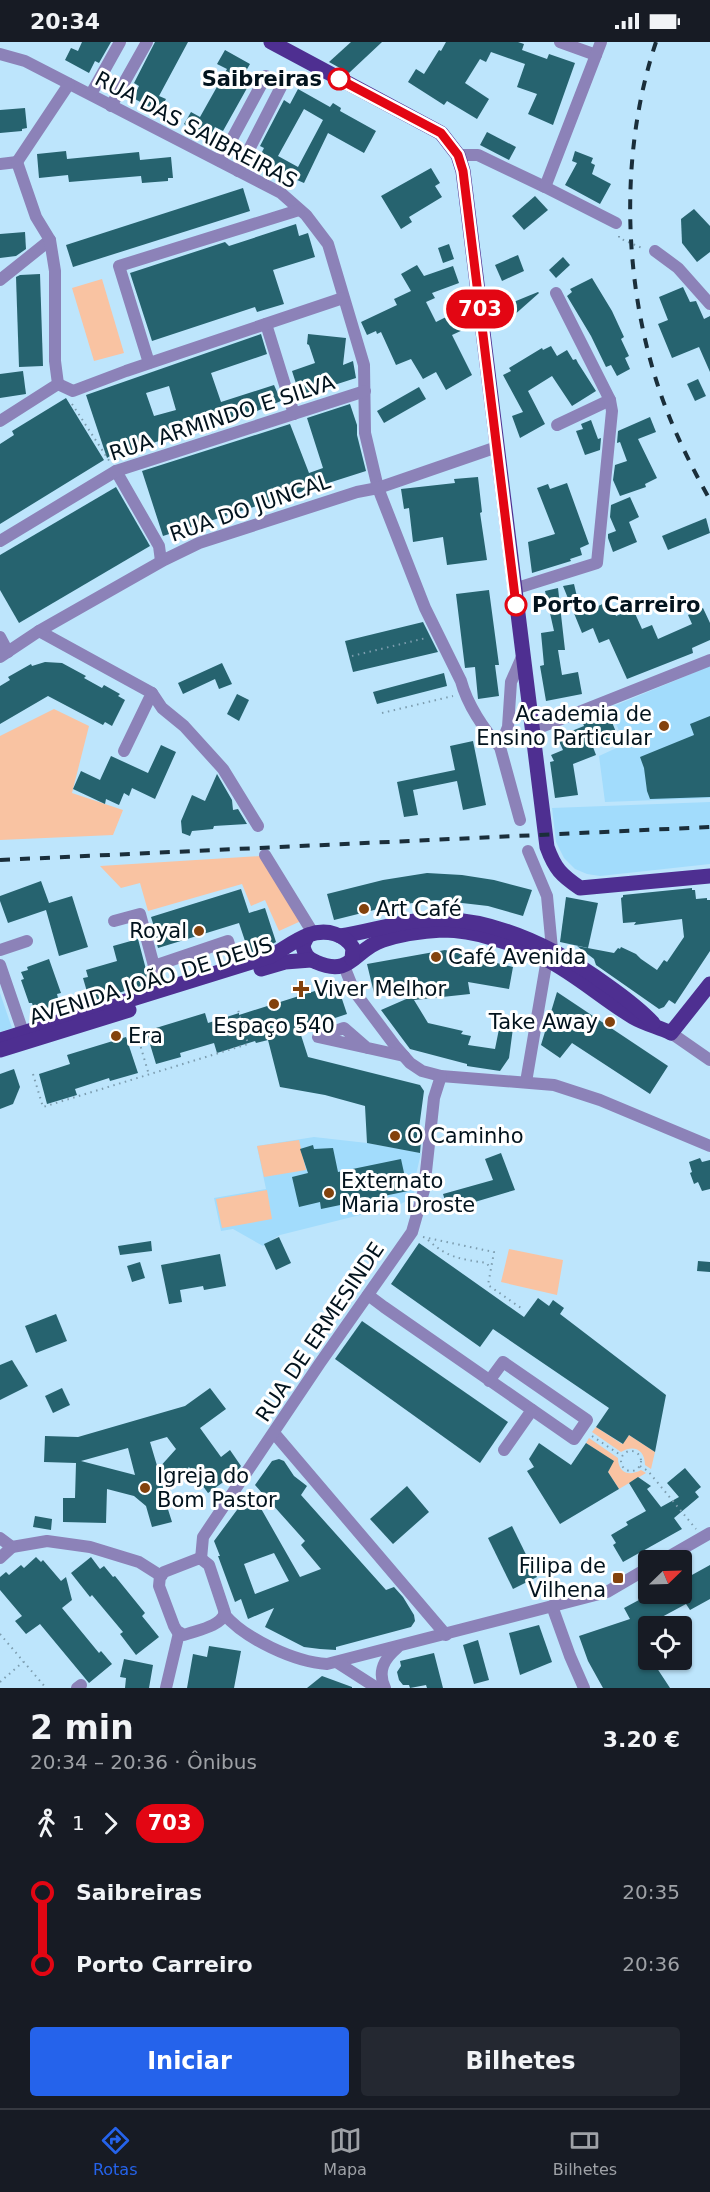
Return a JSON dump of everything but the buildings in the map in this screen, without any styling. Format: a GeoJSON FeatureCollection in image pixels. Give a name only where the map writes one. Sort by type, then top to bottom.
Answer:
{"type":"FeatureCollection","features":[{"type":"Feature","properties":{"kind":"main road"},"geometry":{"type":"LineString","coordinates":[[271,42],[441,133],[458,155],[463,171],[531,731],[548,848],[553,862],[561,875],[580,888],[710,876]]}},
{"type":"Feature","properties":{"kind":"main road"},"geometry":{"type":"LineString","coordinates":[[340,936],[407,922],[444,919],[520,934],[550,954]]}},
{"type":"Feature","properties":{"kind":"main road"},"geometry":{"type":"LineString","coordinates":[[348,963],[381,940],[444,930],[477,934],[550,954],[584,968],[640,1008],[655,1025],[671,1033],[710,984]]}},
{"type":"Feature","properties":{"kind":"main road"},"geometry":{"type":"LineString","coordinates":[[311,934],[326,932],[346,939],[353,948],[348,963]]}},
{"type":"Feature","properties":{"kind":"main road","name":"AVENIDA JOÃO DE DEUS"},"geometry":{"type":"LineString","coordinates":[[311,934],[305,940],[304,951],[311,960]]}},
{"type":"Feature","properties":{"kind":"main road","name":"AVENIDA JOÃO DE DEUS"},"geometry":{"type":"LineString","coordinates":[[2,1044],[22,1032],[271,956],[311,934]]}},
{"type":"Feature","properties":{"kind":"main road","name":"AVENIDA JOÃO DE DEUS"},"geometry":{"type":"LineString","coordinates":[[2,1044],[129,1010],[285,962],[311,960],[332,967],[348,963]]}},
{"type":"Feature","properties":{"kind":"street"},"geometry":{"type":"LineString","coordinates":[[91,94],[120,42]]}},
{"type":"Feature","properties":{"kind":"street"},"geometry":{"type":"LineString","coordinates":[[111,106],[147,42]]}},
{"type":"Feature","properties":{"kind":"street"},"geometry":{"type":"LineString","coordinates":[[560,42],[596,55]]}},
{"type":"Feature","properties":{"kind":"street"},"geometry":{"type":"LineString","coordinates":[[545,187],[601,42]]}},
{"type":"Feature","properties":{"kind":"street","name":"RUA DAS SAIBREIRAS"},"geometry":{"type":"LineString","coordinates":[[0,54],[25,61],[281,193],[328,244],[364,365],[365,433],[378,488],[438,635],[461,681],[464,693],[500,747]]}},
{"type":"Feature","properties":{"kind":"street"},"geometry":{"type":"LineString","coordinates":[[220,161],[266,76],[283,83],[238,171]]}},
{"type":"Feature","properties":{"kind":"street"},"geometry":{"type":"LineString","coordinates":[[0,164],[17,162],[69,84]]}},
{"type":"Feature","properties":{"kind":"street"},"geometry":{"type":"LineString","coordinates":[[458,155],[478,155],[615,224]]}},
{"type":"Feature","properties":{"kind":"street"},"geometry":{"type":"LineString","coordinates":[[17,162],[36,217],[50,240],[55,271],[55,361],[58,384]]}},
{"type":"Feature","properties":{"kind":"street"},"geometry":{"type":"LineString","coordinates":[[149,363],[119,266],[299,210]]}},
{"type":"Feature","properties":{"kind":"street"},"geometry":{"type":"LineString","coordinates":[[0,280],[50,240]]}},
{"type":"Feature","properties":{"kind":"street"},"geometry":{"type":"LineString","coordinates":[[655,251],[678,268],[710,304]]}},
{"type":"Feature","properties":{"kind":"street"},"geometry":{"type":"LineString","coordinates":[[514,589],[597,563],[612,411],[610,400],[556,293]]}},
{"type":"Feature","properties":{"kind":"street"},"geometry":{"type":"LineString","coordinates":[[58,384],[73,391],[343,298]]}},
{"type":"Feature","properties":{"kind":"street"},"geometry":{"type":"LineString","coordinates":[[266,324],[294,414]]}},
{"type":"Feature","properties":{"kind":"street"},"geometry":{"type":"LineString","coordinates":[[0,422],[58,384]]}},
{"type":"Feature","properties":{"kind":"street","name":"RUA ARMINDO E SILVA"},"geometry":{"type":"LineString","coordinates":[[0,541],[116,471],[365,391]]}},
{"type":"Feature","properties":{"kind":"street"},"geometry":{"type":"LineString","coordinates":[[557,424],[610,400]]}},
{"type":"Feature","properties":{"kind":"street","name":"RUA DO JUNCAL"},"geometry":{"type":"LineString","coordinates":[[4,654],[39,631],[161,561],[199,543],[357,492],[378,488],[497,447]]}},
{"type":"Feature","properties":{"kind":"street"},"geometry":{"type":"LineString","coordinates":[[116,471],[159,546],[161,561]]}},
{"type":"Feature","properties":{"kind":"street"},"geometry":{"type":"LineString","coordinates":[[39,631],[152,693],[162,708],[184,726],[223,770],[258,826]]}},
{"type":"Feature","properties":{"kind":"street"},"geometry":{"type":"LineString","coordinates":[[0,637],[4,654]]}},
{"type":"Feature","properties":{"kind":"street"},"geometry":{"type":"LineString","coordinates":[[520,820],[500,747],[508,727],[511,682],[522,657]]}},
{"type":"Feature","properties":{"kind":"street"},"geometry":{"type":"LineString","coordinates":[[531,731],[710,660]]}},
{"type":"Feature","properties":{"kind":"street"},"geometry":{"type":"LineString","coordinates":[[124,751],[152,693]]}},
{"type":"Feature","properties":{"kind":"street"},"geometry":{"type":"LineString","coordinates":[[526,1082],[550,954],[547,896],[528,851]]}},
{"type":"Feature","properties":{"kind":"street"},"geometry":{"type":"LineString","coordinates":[[265,855],[311,934]]}},
{"type":"Feature","properties":{"kind":"street"},"geometry":{"type":"LineString","coordinates":[[114,921],[140,914],[159,989]]}},
{"type":"Feature","properties":{"kind":"street"},"geometry":{"type":"LineString","coordinates":[[0,950],[27,941]]}},
{"type":"Feature","properties":{"kind":"street"},"geometry":{"type":"LineString","coordinates":[[154,966],[228,941],[236,967]]}},
{"type":"Feature","properties":{"kind":"street"},"geometry":{"type":"LineString","coordinates":[[348,963],[354,991],[404,1056],[422,1071],[441,1076],[554,1085],[600,1100],[710,1146]]}},
{"type":"Feature","properties":{"kind":"street"},"geometry":{"type":"LineString","coordinates":[[0,965],[22,1032]]}},
{"type":"Feature","properties":{"kind":"street"},"geometry":{"type":"LineString","coordinates":[[671,1033],[710,1060]]}},
{"type":"Feature","properties":{"kind":"street"},"geometry":{"type":"LineString","coordinates":[[367,1048],[404,1056]]}},
{"type":"Feature","properties":{"kind":"street","name":"RUA DE ERMESINDE"},"geometry":{"type":"LineString","coordinates":[[201,1559],[203,1537],[320,1363],[412,1232],[423,1190],[434,1098],[441,1076]]}},
{"type":"Feature","properties":{"kind":"street"},"geometry":{"type":"LineString","coordinates":[[368,1295],[489,1381],[574,1439],[586,1420],[503,1362],[489,1381]]}},
{"type":"Feature","properties":{"kind":"street"},"geometry":{"type":"LineString","coordinates":[[504,1450],[531,1410]]}},
{"type":"Feature","properties":{"kind":"street"},"geometry":{"type":"LineString","coordinates":[[274,1433],[446,1635]]}},
{"type":"Feature","properties":{"kind":"street"},"geometry":{"type":"LineString","coordinates":[[680,1550],[706,1535]]}},
{"type":"Feature","properties":{"kind":"street"},"geometry":{"type":"LineString","coordinates":[[0,1538],[12,1547]]}},
{"type":"Feature","properties":{"kind":"street"},"geometry":{"type":"LineString","coordinates":[[0,1558],[12,1547],[46,1542],[90,1547],[139,1562],[162,1575],[195,1559],[201,1559],[209,1565],[224,1607],[222,1620],[184,1635],[179,1633],[174,1626],[159,1586],[162,1575]]}},
{"type":"Feature","properties":{"kind":"street"},"geometry":{"type":"LineString","coordinates":[[224,1614],[239,1628],[258,1640],[291,1656],[312,1663],[338,1663],[607,1592],[638,1574]]}},
{"type":"Feature","properties":{"kind":"street"},"geometry":{"type":"LineString","coordinates":[[552,1606],[584,1688]]}},
{"type":"Feature","properties":{"kind":"street"},"geometry":{"type":"LineString","coordinates":[[166,1688],[174,1646],[179,1633]]}},
{"type":"Feature","properties":{"kind":"street"},"geometry":{"type":"LineString","coordinates":[[385,1688],[381,1675],[384,1661],[400,1646]]}},
{"type":"Feature","properties":{"kind":"street"},"geometry":{"type":"LineString","coordinates":[[338,1663],[377,1688]]}},
{"type":"Feature","properties":{"kind":"path"},"geometry":{"type":"LineString","coordinates":[[615,224],[616,230],[620,231],[619,238],[649,251],[650,255],[655,251]]}},
{"type":"Feature","properties":{"kind":"path"},"geometry":{"type":"LineString","coordinates":[[73,391],[69,400],[116,471]]}},
{"type":"Feature","properties":{"kind":"path"},"geometry":{"type":"LineString","coordinates":[[352,656],[438,635]]}},
{"type":"Feature","properties":{"kind":"path"},"geometry":{"type":"LineString","coordinates":[[382,713],[464,693]]}},
{"type":"Feature","properties":{"kind":"path"},"geometry":{"type":"LineString","coordinates":[[129,1010],[149,1075]]}},
{"type":"Feature","properties":{"kind":"path"},"geometry":{"type":"LineString","coordinates":[[33,1074],[43,1107],[149,1075],[248,1044],[238,1010]]}},
{"type":"Feature","properties":{"kind":"path"},"geometry":{"type":"LineString","coordinates":[[412,1232],[426,1238],[494,1252],[488,1285],[521,1308]]}},
{"type":"Feature","properties":{"kind":"path"},"geometry":{"type":"LineString","coordinates":[[426,1238],[442,1252],[466,1260],[487,1263],[491,1269]]}},
{"type":"Feature","properties":{"kind":"path"},"geometry":{"type":"LineString","coordinates":[[581,1428],[622,1456]]}},
{"type":"Feature","properties":{"kind":"path"},"geometry":{"type":"LineString","coordinates":[[633,1451],[639,1454],[640,1466],[630,1470],[625,1468],[621,1464],[622,1456],[633,1451]]}},
{"type":"Feature","properties":{"kind":"path"},"geometry":{"type":"LineString","coordinates":[[640,1466],[648,1471],[706,1535]]}},
{"type":"Feature","properties":{"kind":"path"},"geometry":{"type":"LineString","coordinates":[[0,1634],[46,1688]]}},
{"type":"Feature","properties":{"kind":"path"},"geometry":{"type":"LineString","coordinates":[[0,1682],[23,1661]]}},
{"type":"Feature","properties":{"kind":"shaded area"},"geometry":{"type":"Polygon","coordinates":[[[102,279],[124,353],[94,361],[72,288],[102,279]]]}},
{"type":"Feature","properties":{"kind":"shaded area","name":"Academia de Ensino Particular"},"geometry":{"type":"Polygon","coordinates":[[[710,666],[710,798],[605,802],[599,756],[625,744],[609,708],[710,666]]]}},
{"type":"Feature","properties":{"kind":"shaded area"},"geometry":{"type":"Polygon","coordinates":[[[54,709],[89,726],[72,793],[123,810],[113,835],[0,840],[0,736],[54,709]]]}},
{"type":"Feature","properties":{"kind":"shaded area"},"geometry":{"type":"Polygon","coordinates":[[[710,802],[710,864],[600,876],[575,869],[564,858],[556,842],[552,808],[710,802]]]}},
{"type":"Feature","properties":{"kind":"shaded area"},"geometry":{"type":"Polygon","coordinates":[[[260,856],[301,921],[279,931],[265,900],[251,906],[242,884],[148,911],[140,883],[121,888],[100,866],[260,856]]]}},
{"type":"Feature","properties":{"kind":"shaded area"},"geometry":{"type":"Polygon","coordinates":[[[0,993],[12,1028],[0,1032],[0,993]]]}},
{"type":"Feature","properties":{"kind":"shaded area","name":"Externato Maria Droste"},"geometry":{"type":"Polygon","coordinates":[[[314,1137],[367,1143],[421,1153],[413,1188],[415,1196],[392,1209],[280,1235],[263,1246],[233,1229],[221,1231],[214,1198],[266,1189],[257,1146],[314,1137]]]}},
{"type":"Feature","properties":{"kind":"shaded area"},"geometry":{"type":"Polygon","coordinates":[[[299,1140],[306,1170],[264,1177],[257,1146],[299,1140]]]}},
{"type":"Feature","properties":{"kind":"shaded area"},"geometry":{"type":"Polygon","coordinates":[[[267,1190],[272,1219],[222,1228],[216,1199],[267,1190]]]}},
{"type":"Feature","properties":{"kind":"shaded area"},"geometry":{"type":"Polygon","coordinates":[[[509,1249],[563,1260],[557,1295],[501,1282],[509,1249]]]}},
{"type":"Feature","properties":{"kind":"shaded area"},"geometry":{"type":"Polygon","coordinates":[[[596,1427],[622,1444],[629,1435],[655,1452],[651,1469],[645,1465],[641,1452],[630,1449],[621,1452],[592,1432],[596,1427]]]}},
{"type":"Feature","properties":{"kind":"shaded area"},"geometry":{"type":"Polygon","coordinates":[[[589,1438],[618,1458],[620,1467],[625,1472],[632,1473],[641,1470],[646,1473],[619,1489],[608,1472],[613,1461],[586,1443],[589,1438]]]}},
{"type":"Feature","properties":{"kind":"railway"},"geometry":{"type":"LineString","coordinates":[[656,42],[644,84],[631,173],[630,218],[633,263],[639,307],[660,392],[683,448],[710,500]]}},
{"type":"Feature","properties":{"kind":"railway"},"geometry":{"type":"LineString","coordinates":[[0,860],[710,827]]}},
{"type":"Feature","properties":{"kind":"bus line","name":"703"},"geometry":{"type":"LineString","coordinates":[[339,79],[441,133],[458,155],[463,171],[516,605]]}},
{"type":"Feature","properties":{"kind":"place","name":"Saibreiras"},"geometry":{"type":"Point","coordinates":[339,79]}},
{"type":"Feature","properties":{"kind":"place","name":"Porto Carreiro"},"geometry":{"type":"Point","coordinates":[516,605]}},
{"type":"Feature","properties":{"kind":"place","name":"Academia de Ensino Particular"},"geometry":{"type":"Point","coordinates":[664,726]}},
{"type":"Feature","properties":{"kind":"place","name":"Art Café"},"geometry":{"type":"Point","coordinates":[364,909]}},
{"type":"Feature","properties":{"kind":"place","name":"Royal"},"geometry":{"type":"Point","coordinates":[199,931]}},
{"type":"Feature","properties":{"kind":"place","name":"Café Avenida"},"geometry":{"type":"Point","coordinates":[436,957]}},
{"type":"Feature","properties":{"kind":"place","name":"Viver Melhor"},"geometry":{"type":"Point","coordinates":[301,989]}},
{"type":"Feature","properties":{"kind":"place","name":"Espaço 540"},"geometry":{"type":"Point","coordinates":[274,1004]}},
{"type":"Feature","properties":{"kind":"place","name":"Take Away"},"geometry":{"type":"Point","coordinates":[610,1022]}},
{"type":"Feature","properties":{"kind":"place","name":"Era"},"geometry":{"type":"Point","coordinates":[116,1036]}},
{"type":"Feature","properties":{"kind":"place","name":"O Caminho"},"geometry":{"type":"Point","coordinates":[395,1136]}},
{"type":"Feature","properties":{"kind":"place","name":"Externato Maria Droste"},"geometry":{"type":"Point","coordinates":[329,1193]}},
{"type":"Feature","properties":{"kind":"place","name":"Igreja do Bom Pastor"},"geometry":{"type":"Point","coordinates":[145,1488]}},
{"type":"Feature","properties":{"kind":"place","name":"Filipa de Vilhena"},"geometry":{"type":"Point","coordinates":[618,1578]}}]}
